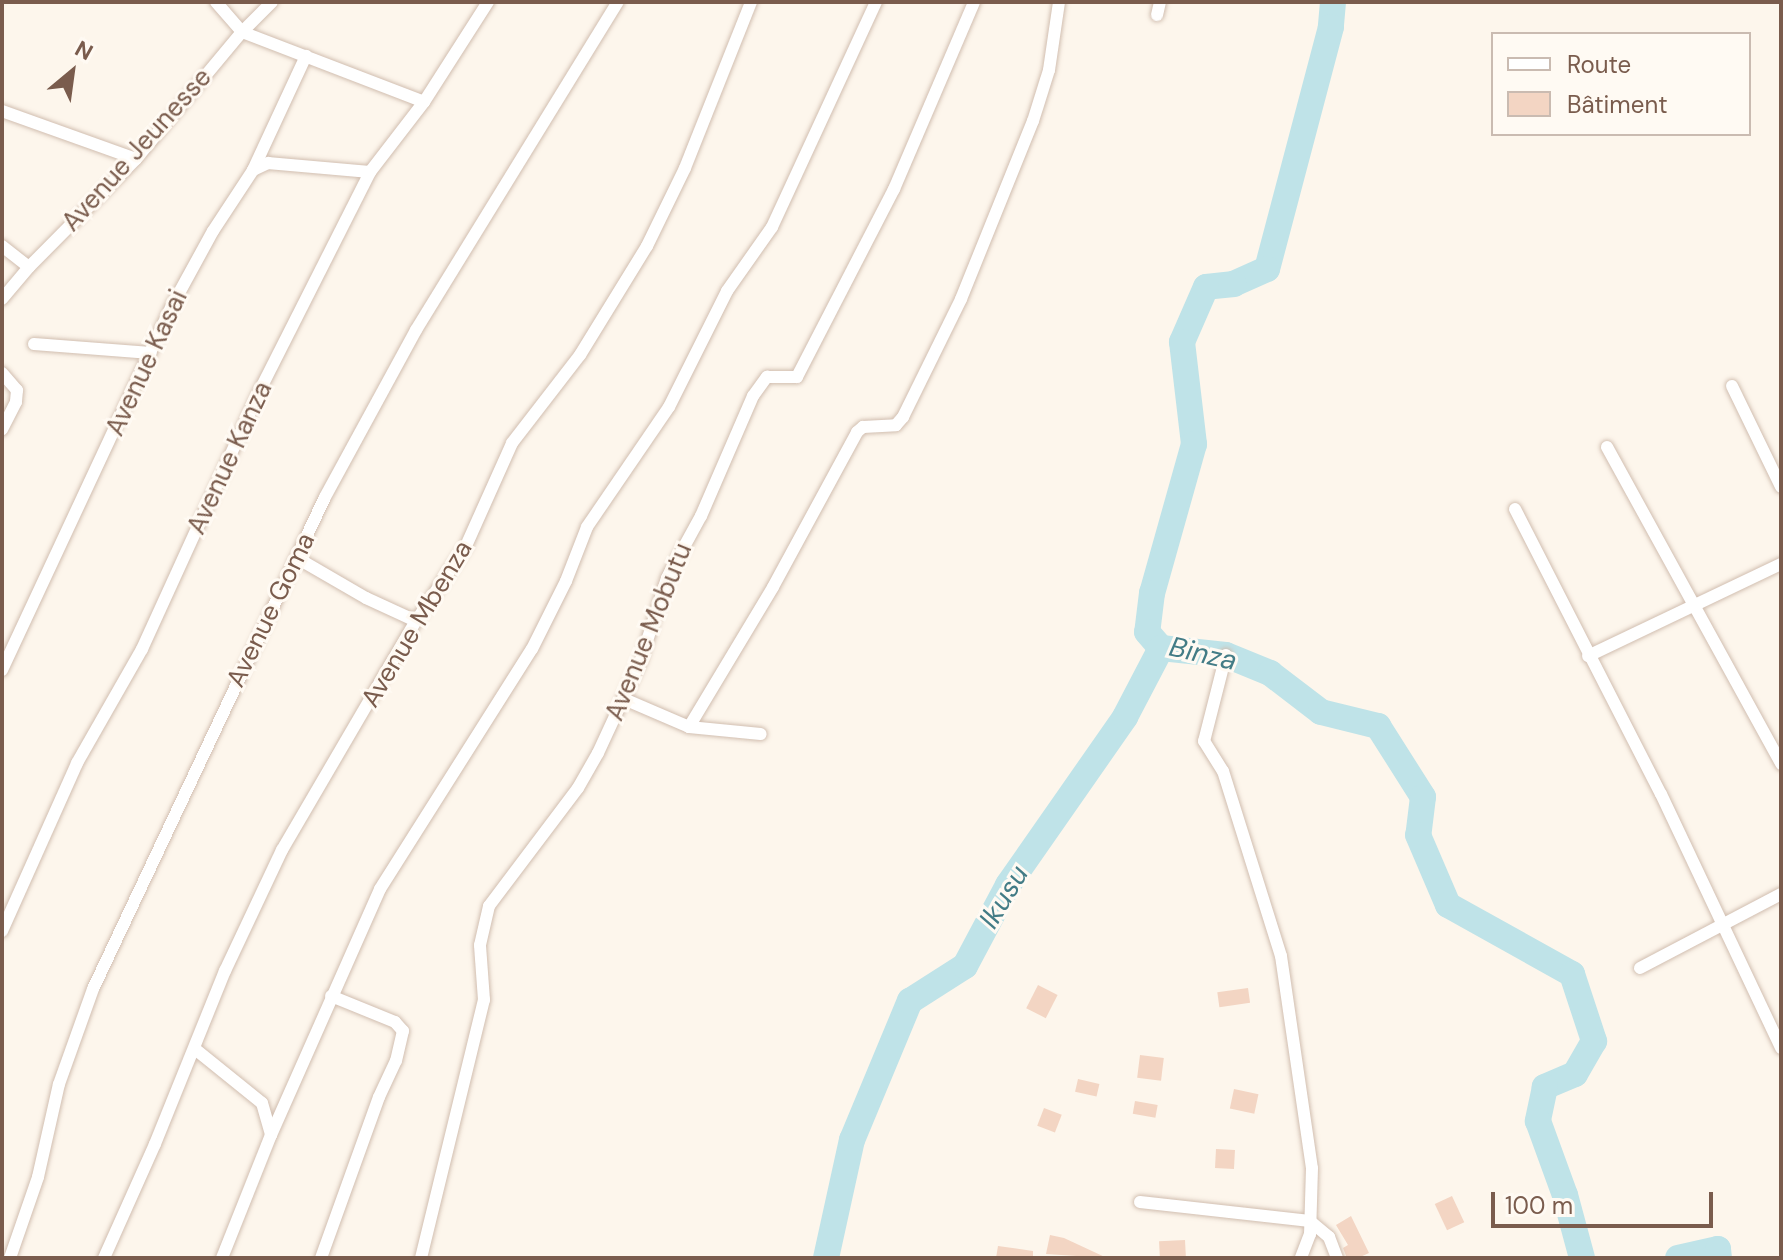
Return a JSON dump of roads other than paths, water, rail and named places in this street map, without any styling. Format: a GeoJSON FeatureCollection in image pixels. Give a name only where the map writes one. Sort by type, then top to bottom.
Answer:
{"type":"FeatureCollection","features":[{"type":"Feature","properties":{"kind":"street"},"geometry":{"type":"LineString","coordinates":[[216,2],[242,32],[424,102]]}},
{"type":"Feature","properties":{"kind":"street","name":"Avenue Jeunesse"},"geometry":{"type":"LineString","coordinates":[[2,299],[29,267],[136,159],[242,32],[272,2]]}},
{"type":"Feature","properties":{"kind":"street","name":"Avenue Kanza"},"geometry":{"type":"LineString","coordinates":[[2,931],[77,763],[142,649],[260,390],[370,172],[424,102],[488,2]]}},
{"type":"Feature","properties":{"kind":"street","name":"Avenue Goma"},"geometry":{"type":"LineString","coordinates":[[10,1258],[46,1149],[59,1084],[93,989],[212,730],[325,497],[416,330],[618,2]]}},
{"type":"Feature","properties":{"kind":"street","name":"Avenue Mbenza"},"geometry":{"type":"LineString","coordinates":[[104,1258],[195,1049],[225,971],[282,850],[416,621],[466,546],[512,443],[580,355],[647,246],[685,168],[711,95],[751,2]]}},
{"type":"Feature","properties":{"kind":"street"},"geometry":{"type":"LineString","coordinates":[[222,1258],[271,1135],[380,889],[532,649],[566,581],[587,527],[669,407],[727,291],[772,227],[876,2]]}},
{"type":"Feature","properties":{"kind":"street","name":"Avenue Mobutu"},"geometry":{"type":"LineString","coordinates":[[421,1258],[484,1000],[480,945],[484,920],[498,893],[578,788],[624,699],[667,578],[701,516],[753,396],[767,377],[797,377],[894,189],[974,2]]}},
{"type":"Feature","properties":{"kind":"street"},"geometry":{"type":"LineString","coordinates":[[689,727],[773,587],[857,432],[863,427],[896,425],[903,417],[961,299],[1033,121],[1049,70],[1059,2]]}},
{"type":"Feature","properties":{"kind":"street","name":"Avenue Kasai"},"geometry":{"type":"LineString","coordinates":[[2,670],[151,353],[213,231],[253,170],[306,56]]}},
{"type":"Feature","properties":{"kind":"street"},"geometry":{"type":"LineString","coordinates":[[2,111],[136,159]]}},
{"type":"Feature","properties":{"kind":"street"},"geometry":{"type":"LineString","coordinates":[[253,170],[268,163],[370,172]]}},
{"type":"Feature","properties":{"kind":"street"},"geometry":{"type":"LineString","coordinates":[[2,246],[29,267]]}},
{"type":"Feature","properties":{"kind":"street"},"geometry":{"type":"LineString","coordinates":[[34,344],[151,353]]}},
{"type":"Feature","properties":{"kind":"street"},"geometry":{"type":"LineString","coordinates":[[2,373],[17,390],[12,414],[2,430]]}},
{"type":"Feature","properties":{"kind":"street"},"geometry":{"type":"LineString","coordinates":[[1732,386],[1781,487]]}},
{"type":"Feature","properties":{"kind":"street"},"geometry":{"type":"LineString","coordinates":[[1607,447],[1781,764]]}},
{"type":"Feature","properties":{"kind":"street"},"geometry":{"type":"LineString","coordinates":[[1515,509],[1661,794],[1781,1048]]}},
{"type":"Feature","properties":{"kind":"street"},"geometry":{"type":"LineString","coordinates":[[297,558],[366,598],[416,621]]}},
{"type":"Feature","properties":{"kind":"street"},"geometry":{"type":"LineString","coordinates":[[1588,656],[1781,564]]}},
{"type":"Feature","properties":{"kind":"street"},"geometry":{"type":"LineString","coordinates":[[1226,655],[1204,741],[1223,771],[1281,956],[1312,1168],[1310,1221],[1301,1258]]}},
{"type":"Feature","properties":{"kind":"street"},"geometry":{"type":"LineString","coordinates":[[624,699],[689,727],[761,734]]}},
{"type":"Feature","properties":{"kind":"street"},"geometry":{"type":"LineString","coordinates":[[1640,968],[1781,894]]}},
{"type":"Feature","properties":{"kind":"street"},"geometry":{"type":"LineString","coordinates":[[321,1258],[403,1037],[400,1025],[395,1022],[331,996]]}},
{"type":"Feature","properties":{"kind":"street"},"geometry":{"type":"LineString","coordinates":[[195,1049],[262,1103],[271,1135]]}},
{"type":"Feature","properties":{"kind":"street"},"geometry":{"type":"LineString","coordinates":[[1140,1202],[1310,1221],[1329,1237],[1337,1258]]}},
{"type":"Feature","properties":{"kind":"waterway","name":"Binza"},"geometry":{"type":"LineString","coordinates":[[1333,2],[1331,27],[1267,269],[1234,284],[1206,287],[1182,342],[1194,444],[1152,593],[1147,632],[1161,648],[1226,655],[1270,673],[1321,712],[1378,726],[1423,797],[1418,835],[1448,905],[1572,974],[1594,1041],[1575,1074],[1545,1087],[1538,1121],[1565,1195],[1582,1258]]}},
{"type":"Feature","properties":{"kind":"waterway","name":"Ikusu"},"geometry":{"type":"LineString","coordinates":[[826,1258],[852,1140],[910,1001],[965,966],[1008,885],[1125,717],[1161,648]]}},
{"type":"Feature","properties":{"kind":"waterway","name":"Binza"},"geometry":{"type":"LineString","coordinates":[[1678,1258],[1718,1249],[1719,1258]]}}]}
